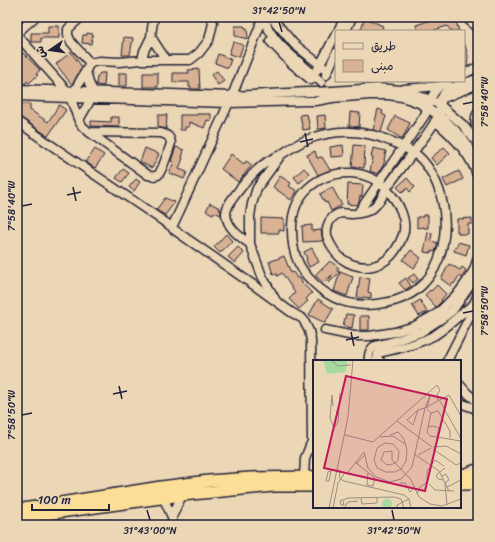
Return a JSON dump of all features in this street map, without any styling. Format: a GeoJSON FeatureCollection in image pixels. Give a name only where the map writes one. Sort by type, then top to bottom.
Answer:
{"type":"FeatureCollection","features":[{"type":"Feature","properties":{"kind":"highway"},"geometry":{"type":"LineString","coordinates":[[461,475],[478,475]]}},
{"type":"Feature","properties":{"kind":"highway"},"geometry":{"type":"LineString","coordinates":[[17,510],[160,487],[209,481],[251,478],[309,477]]}},
{"type":"Feature","properties":{"kind":"highway"},"geometry":{"type":"LineString","coordinates":[[461,484],[478,484]]}},
{"type":"Feature","properties":{"kind":"highway"},"geometry":{"type":"LineString","coordinates":[[17,518],[182,494],[266,487],[313,486]]}},
{"type":"Feature","properties":{"kind":"street"},"geometry":{"type":"LineString","coordinates":[[35,17],[18,37],[66,90],[82,126],[89,132],[148,175],[153,176],[158,175],[162,169],[171,143],[169,136],[161,133],[89,132]]}},
{"type":"Feature","properties":{"kind":"street"},"geometry":{"type":"LineString","coordinates":[[81,17],[68,29],[68,35],[71,42],[90,63]]}},
{"type":"Feature","properties":{"kind":"street"},"geometry":{"type":"LineString","coordinates":[[142,60],[144,51],[151,37],[154,17]]}},
{"type":"Feature","properties":{"kind":"street"},"geometry":{"type":"LineString","coordinates":[[90,63],[100,61],[119,62],[142,60],[190,60],[199,53],[209,40],[213,23],[211,17]]}},
{"type":"Feature","properties":{"kind":"street"},"geometry":{"type":"LineString","coordinates":[[338,30],[345,17]]}},
{"type":"Feature","properties":{"kind":"street"},"geometry":{"type":"LineString","coordinates":[[346,30],[352,17]]}},
{"type":"Feature","properties":{"kind":"street"},"geometry":{"type":"LineString","coordinates":[[466,17],[478,30]]}},
{"type":"Feature","properties":{"kind":"street"},"geometry":{"type":"LineString","coordinates":[[264,20],[328,72]]}},
{"type":"Feature","properties":{"kind":"street"},"geometry":{"type":"LineString","coordinates":[[264,20],[271,34],[313,77],[322,82]]}},
{"type":"Feature","properties":{"kind":"street"},"geometry":{"type":"LineString","coordinates":[[172,226],[232,96],[264,20]]}},
{"type":"Feature","properties":{"kind":"street"},"geometry":{"type":"LineString","coordinates":[[307,96],[313,77],[335,36]]}},
{"type":"Feature","properties":{"kind":"street"},"geometry":{"type":"LineString","coordinates":[[151,37],[166,60]]}},
{"type":"Feature","properties":{"kind":"street"},"geometry":{"type":"LineString","coordinates":[[316,101],[317,92],[328,72],[335,54]]}},
{"type":"Feature","properties":{"kind":"street"},"geometry":{"type":"LineString","coordinates":[[75,90],[90,63]]}},
{"type":"Feature","properties":{"kind":"street"},"geometry":{"type":"LineString","coordinates":[[465,74],[478,67]]}},
{"type":"Feature","properties":{"kind":"street"},"geometry":{"type":"LineString","coordinates":[[79,120],[92,95],[86,71]]}},
{"type":"Feature","properties":{"kind":"street"},"geometry":{"type":"LineString","coordinates":[[250,244],[230,226],[226,215],[228,206],[255,172],[267,162],[291,148],[324,134],[348,131],[375,135],[404,147],[413,152],[420,158],[429,169],[440,191],[446,223],[444,238],[436,264],[431,274],[423,285],[410,295],[398,300],[373,305],[361,305],[331,297],[319,289],[306,276],[294,250],[291,221],[294,209],[302,195],[312,184],[335,174],[359,174],[379,182],[386,189],[398,205],[402,214],[404,226],[403,236],[393,253],[384,261],[374,266],[364,267],[351,264],[342,259],[336,254],[328,240],[326,231],[330,219],[341,213],[352,214],[373,208],[383,196],[386,189],[413,152],[437,118],[444,92],[448,89],[478,78]]}},
{"type":"Feature","properties":{"kind":"street"},"geometry":{"type":"LineString","coordinates":[[17,89],[75,90],[92,95],[228,103],[307,96],[317,92],[378,88],[401,90],[439,86],[446,82]]}},
{"type":"Feature","properties":{"kind":"street"},"geometry":{"type":"LineString","coordinates":[[441,103],[478,84]]}},
{"type":"Feature","properties":{"kind":"street"},"geometry":{"type":"LineString","coordinates":[[358,213],[425,115],[427,108],[439,86]]}},
{"type":"Feature","properties":{"kind":"street"},"geometry":{"type":"LineString","coordinates":[[401,90],[441,103],[463,125],[478,144]]}},
{"type":"Feature","properties":{"kind":"street"},"geometry":{"type":"LineString","coordinates":[[17,96],[70,98],[92,95],[307,96],[316,101],[332,98],[370,95],[402,97],[419,103],[427,108],[437,118],[461,147],[476,171],[478,178]]}},
{"type":"Feature","properties":{"kind":"street"},"geometry":{"type":"LineString","coordinates":[[478,112],[475,118],[478,133]]}},
{"type":"Feature","properties":{"kind":"street"},"geometry":{"type":"LineString","coordinates":[[437,118],[444,118],[462,137],[478,161]]}},
{"type":"Feature","properties":{"kind":"street"},"geometry":{"type":"LineString","coordinates":[[17,121],[172,226],[173,229],[303,319],[308,326],[310,335],[312,441],[305,458],[309,477]]}},
{"type":"Feature","properties":{"kind":"street"},"geometry":{"type":"LineString","coordinates":[[277,302],[262,276],[250,244],[250,216],[257,188],[283,153]]}},
{"type":"Feature","properties":{"kind":"street"},"geometry":{"type":"LineString","coordinates":[[325,330],[354,336],[370,336],[395,332],[415,326],[438,313],[459,292],[474,270],[478,257]]}},
{"type":"Feature","properties":{"kind":"street"},"geometry":{"type":"LineString","coordinates":[[369,360],[369,352],[375,346],[421,332],[444,318],[453,310],[478,274]]}},
{"type":"Feature","properties":{"kind":"street"},"geometry":{"type":"LineString","coordinates":[[448,360],[475,314],[474,304],[478,294]]}},
{"type":"Feature","properties":{"kind":"street"},"geometry":{"type":"LineString","coordinates":[[378,360],[377,356],[379,353],[406,347],[434,335],[448,326],[474,304]]}},
{"type":"Feature","properties":{"kind":"street"},"geometry":{"type":"LineString","coordinates":[[461,386],[478,402]]}},
{"type":"Feature","properties":{"kind":"street"},"geometry":{"type":"LineString","coordinates":[[461,403],[474,408],[478,412]]}},
{"type":"Feature","properties":{"kind":"street"},"geometry":{"type":"LineString","coordinates":[[461,475],[478,468]]}},
{"type":"Feature","properties":{"kind":"street"},"geometry":{"type":"LineString","coordinates":[[173,521],[182,494]]}},
{"type":"Feature","properties":{"kind":"street"},"geometry":{"type":"LineString","coordinates":[[163,497],[173,521]]}},
{"type":"Feature","properties":{"kind":"building"},"geometry":{"type":"Polygon","coordinates":[[[17,17],[27,17],[17,26],[17,17]]]}},
{"type":"Feature","properties":{"kind":"building"},"geometry":{"type":"Polygon","coordinates":[[[441,17],[451,17],[456,22],[459,30],[450,30],[447,26],[435,30],[418,30],[416,25],[441,17]]]}},
{"type":"Feature","properties":{"kind":"building"},"geometry":{"type":"Polygon","coordinates":[[[365,18],[383,26],[381,30],[360,30],[365,18]]]}},
{"type":"Feature","properties":{"kind":"building"},"geometry":{"type":"Polygon","coordinates":[[[48,26],[59,26],[59,38],[41,38],[41,42],[31,42],[31,33],[48,33],[48,26]]]}},
{"type":"Feature","properties":{"kind":"building"},"geometry":{"type":"Polygon","coordinates":[[[235,26],[244,26],[247,28],[248,39],[235,36],[235,26]]]}},
{"type":"Feature","properties":{"kind":"building"},"geometry":{"type":"Polygon","coordinates":[[[87,33],[93,34],[91,44],[82,43],[83,35],[87,35],[87,33]]]}},
{"type":"Feature","properties":{"kind":"building"},"geometry":{"type":"Polygon","coordinates":[[[124,37],[133,38],[130,55],[122,55],[124,37]]]}},
{"type":"Feature","properties":{"kind":"building"},"geometry":{"type":"Polygon","coordinates":[[[233,42],[243,45],[239,57],[229,54],[233,42]]]}},
{"type":"Feature","properties":{"kind":"building"},"geometry":{"type":"Polygon","coordinates":[[[465,45],[468,56],[467,66],[465,67],[465,45]]]}},
{"type":"Feature","properties":{"kind":"building"},"geometry":{"type":"Polygon","coordinates":[[[71,52],[82,67],[72,85],[56,64],[71,52]]]}},
{"type":"Feature","properties":{"kind":"building"},"geometry":{"type":"Polygon","coordinates":[[[23,53],[40,70],[36,74],[38,75],[29,83],[27,81],[25,84],[20,84],[17,81],[17,59],[23,53]]]}},
{"type":"Feature","properties":{"kind":"building"},"geometry":{"type":"Polygon","coordinates":[[[218,54],[231,59],[228,68],[215,63],[218,54]]]}},
{"type":"Feature","properties":{"kind":"building"},"geometry":{"type":"Polygon","coordinates":[[[199,69],[200,89],[191,89],[191,87],[189,87],[189,82],[173,82],[173,73],[189,73],[188,70],[199,69]]]}},
{"type":"Feature","properties":{"kind":"building"},"geometry":{"type":"Polygon","coordinates":[[[217,71],[224,81],[218,85],[211,75],[217,71]]]}},
{"type":"Feature","properties":{"kind":"building"},"geometry":{"type":"Polygon","coordinates":[[[100,73],[105,73],[104,86],[96,85],[97,77],[100,73]]]}},
{"type":"Feature","properties":{"kind":"building"},"geometry":{"type":"Polygon","coordinates":[[[119,73],[127,73],[127,86],[119,86],[119,73]]]}},
{"type":"Feature","properties":{"kind":"building"},"geometry":{"type":"Polygon","coordinates":[[[143,73],[158,73],[158,87],[143,87],[143,73]]]}},
{"type":"Feature","properties":{"kind":"building"},"geometry":{"type":"Polygon","coordinates":[[[17,104],[30,104],[30,110],[48,122],[59,105],[66,110],[48,136],[17,116],[17,104]]]}},
{"type":"Feature","properties":{"kind":"building"},"geometry":{"type":"Polygon","coordinates":[[[378,109],[383,111],[382,114],[386,116],[381,132],[373,130],[378,109]]]}},
{"type":"Feature","properties":{"kind":"building"},"geometry":{"type":"Polygon","coordinates":[[[350,112],[360,113],[359,127],[349,126],[350,112]]]}},
{"type":"Feature","properties":{"kind":"building"},"geometry":{"type":"Polygon","coordinates":[[[211,114],[211,121],[207,120],[204,128],[189,122],[189,127],[185,127],[185,130],[180,130],[180,115],[211,114]]]}},
{"type":"Feature","properties":{"kind":"building"},"geometry":{"type":"Polygon","coordinates":[[[307,114],[310,129],[303,130],[300,115],[307,114]]]}},
{"type":"Feature","properties":{"kind":"building"},"geometry":{"type":"Polygon","coordinates":[[[158,115],[167,115],[166,129],[158,127],[158,115]]]}},
{"type":"Feature","properties":{"kind":"building"},"geometry":{"type":"Polygon","coordinates":[[[325,115],[326,128],[318,129],[317,116],[325,115]]]}},
{"type":"Feature","properties":{"kind":"building"},"geometry":{"type":"Polygon","coordinates":[[[395,116],[410,123],[402,139],[388,130],[395,116]]]}},
{"type":"Feature","properties":{"kind":"building"},"geometry":{"type":"Polygon","coordinates":[[[111,117],[119,117],[119,127],[91,126],[91,121],[111,122],[111,117]]]}},
{"type":"Feature","properties":{"kind":"building"},"geometry":{"type":"Polygon","coordinates":[[[343,145],[344,156],[331,157],[330,147],[343,145]]]}},
{"type":"Feature","properties":{"kind":"building"},"geometry":{"type":"Polygon","coordinates":[[[354,145],[365,146],[364,168],[352,167],[354,145]]]}},
{"type":"Feature","properties":{"kind":"building"},"geometry":{"type":"Polygon","coordinates":[[[176,147],[184,150],[179,169],[187,172],[184,179],[169,173],[174,162],[171,161],[176,147]]]}},
{"type":"Feature","properties":{"kind":"building"},"geometry":{"type":"Polygon","coordinates":[[[444,147],[450,153],[437,165],[431,158],[444,147]]]}},
{"type":"Feature","properties":{"kind":"building"},"geometry":{"type":"Polygon","coordinates":[[[145,148],[159,154],[152,168],[140,162],[145,148]]]}},
{"type":"Feature","properties":{"kind":"building"},"geometry":{"type":"Polygon","coordinates":[[[373,148],[386,151],[383,166],[378,174],[370,171],[373,158],[371,157],[373,148]]]}},
{"type":"Feature","properties":{"kind":"building"},"geometry":{"type":"Polygon","coordinates":[[[95,149],[104,155],[95,168],[86,162],[95,149]]]}},
{"type":"Feature","properties":{"kind":"building"},"geometry":{"type":"Polygon","coordinates":[[[315,151],[317,158],[322,157],[330,170],[318,175],[307,155],[315,151]]]}},
{"type":"Feature","properties":{"kind":"building"},"geometry":{"type":"Polygon","coordinates":[[[231,154],[244,164],[246,161],[252,165],[238,182],[221,169],[231,154]]]}},
{"type":"Feature","properties":{"kind":"building"},"geometry":{"type":"Polygon","coordinates":[[[304,168],[310,174],[299,183],[294,177],[304,168]]]}},
{"type":"Feature","properties":{"kind":"building"},"geometry":{"type":"Polygon","coordinates":[[[123,169],[129,173],[122,182],[116,178],[123,169]]]}},
{"type":"Feature","properties":{"kind":"building"},"geometry":{"type":"Polygon","coordinates":[[[459,171],[463,179],[447,187],[443,179],[459,171]]]}},
{"type":"Feature","properties":{"kind":"building"},"geometry":{"type":"Polygon","coordinates":[[[280,176],[291,183],[289,186],[297,191],[291,200],[273,187],[280,176]]]}},
{"type":"Feature","properties":{"kind":"building"},"geometry":{"type":"Polygon","coordinates":[[[407,178],[415,187],[410,192],[407,188],[402,192],[397,187],[407,178]]]}},
{"type":"Feature","properties":{"kind":"building"},"geometry":{"type":"Polygon","coordinates":[[[136,179],[140,182],[134,191],[129,187],[136,179]]]}},
{"type":"Feature","properties":{"kind":"building"},"geometry":{"type":"Polygon","coordinates":[[[348,184],[363,185],[362,197],[360,196],[357,205],[347,204],[348,184]]]}},
{"type":"Feature","properties":{"kind":"building"},"geometry":{"type":"Polygon","coordinates":[[[332,187],[342,205],[331,211],[327,202],[325,203],[320,194],[332,187]]]}},
{"type":"Feature","properties":{"kind":"building"},"geometry":{"type":"Polygon","coordinates":[[[165,198],[175,202],[165,215],[156,210],[165,198]]]}},
{"type":"Feature","properties":{"kind":"building"},"geometry":{"type":"Polygon","coordinates":[[[210,203],[220,208],[219,210],[221,210],[221,215],[206,211],[210,203]]]}},
{"type":"Feature","properties":{"kind":"building"},"geometry":{"type":"Polygon","coordinates":[[[423,215],[428,215],[428,228],[417,228],[417,217],[423,217],[423,215]]]}},
{"type":"Feature","properties":{"kind":"building"},"geometry":{"type":"Polygon","coordinates":[[[261,218],[284,219],[284,231],[279,230],[279,233],[261,233],[261,218]]]}},
{"type":"Feature","properties":{"kind":"building"},"geometry":{"type":"Polygon","coordinates":[[[472,218],[472,224],[468,224],[468,234],[459,234],[459,232],[457,232],[457,219],[472,218]]]}},
{"type":"Feature","properties":{"kind":"building"},"geometry":{"type":"Polygon","coordinates":[[[312,225],[312,231],[321,230],[323,241],[303,242],[302,226],[312,225]]]}},
{"type":"Feature","properties":{"kind":"building"},"geometry":{"type":"Polygon","coordinates":[[[428,232],[432,233],[431,241],[438,243],[435,252],[431,251],[431,253],[424,252],[428,232]]]}},
{"type":"Feature","properties":{"kind":"building"},"geometry":{"type":"Polygon","coordinates":[[[226,234],[232,241],[220,253],[214,247],[226,234]]]}},
{"type":"Feature","properties":{"kind":"building"},"geometry":{"type":"Polygon","coordinates":[[[458,242],[469,245],[466,255],[454,251],[458,242]]]}},
{"type":"Feature","properties":{"kind":"building"},"geometry":{"type":"Polygon","coordinates":[[[238,247],[244,253],[235,263],[228,257],[238,247]]]}},
{"type":"Feature","properties":{"kind":"building"},"geometry":{"type":"Polygon","coordinates":[[[312,248],[319,262],[309,267],[304,252],[312,248]]]}},
{"type":"Feature","properties":{"kind":"building"},"geometry":{"type":"Polygon","coordinates":[[[411,250],[421,258],[414,268],[403,260],[411,250]]]}},
{"type":"Feature","properties":{"kind":"building"},"geometry":{"type":"Polygon","coordinates":[[[284,256],[291,273],[293,272],[297,278],[299,277],[301,282],[312,293],[306,299],[308,301],[299,309],[289,299],[295,293],[282,273],[277,276],[276,273],[273,274],[269,262],[284,256]]]}},
{"type":"Feature","properties":{"kind":"building"},"geometry":{"type":"Polygon","coordinates":[[[330,261],[339,268],[337,271],[340,272],[329,283],[328,282],[332,275],[323,283],[315,275],[330,261]]]}},
{"type":"Feature","properties":{"kind":"building"},"geometry":{"type":"Polygon","coordinates":[[[449,264],[460,270],[462,267],[466,270],[462,278],[459,276],[451,286],[441,279],[449,264]]]}},
{"type":"Feature","properties":{"kind":"building"},"geometry":{"type":"Polygon","coordinates":[[[340,272],[353,277],[347,296],[334,291],[340,272]]]}},
{"type":"Feature","properties":{"kind":"building"},"geometry":{"type":"Polygon","coordinates":[[[414,274],[418,279],[413,283],[408,278],[414,274]]]}},
{"type":"Feature","properties":{"kind":"building"},"geometry":{"type":"Polygon","coordinates":[[[360,277],[370,278],[368,292],[371,293],[371,298],[357,298],[360,277]]]}},
{"type":"Feature","properties":{"kind":"building"},"geometry":{"type":"Polygon","coordinates":[[[406,278],[411,286],[405,290],[399,283],[406,278]]]}},
{"type":"Feature","properties":{"kind":"building"},"geometry":{"type":"Polygon","coordinates":[[[437,285],[446,294],[436,307],[425,295],[437,285]]]}},
{"type":"Feature","properties":{"kind":"building"},"geometry":{"type":"Polygon","coordinates":[[[318,299],[333,309],[325,323],[309,315],[318,299]]]}},
{"type":"Feature","properties":{"kind":"building"},"geometry":{"type":"Polygon","coordinates":[[[420,300],[427,312],[419,316],[412,305],[420,300]]]}},
{"type":"Feature","properties":{"kind":"building"},"geometry":{"type":"Polygon","coordinates":[[[346,314],[354,315],[352,328],[343,326],[346,314]]]}},
{"type":"Feature","properties":{"kind":"building"},"geometry":{"type":"Polygon","coordinates":[[[360,316],[369,316],[369,330],[360,330],[360,316]]]}}]}
